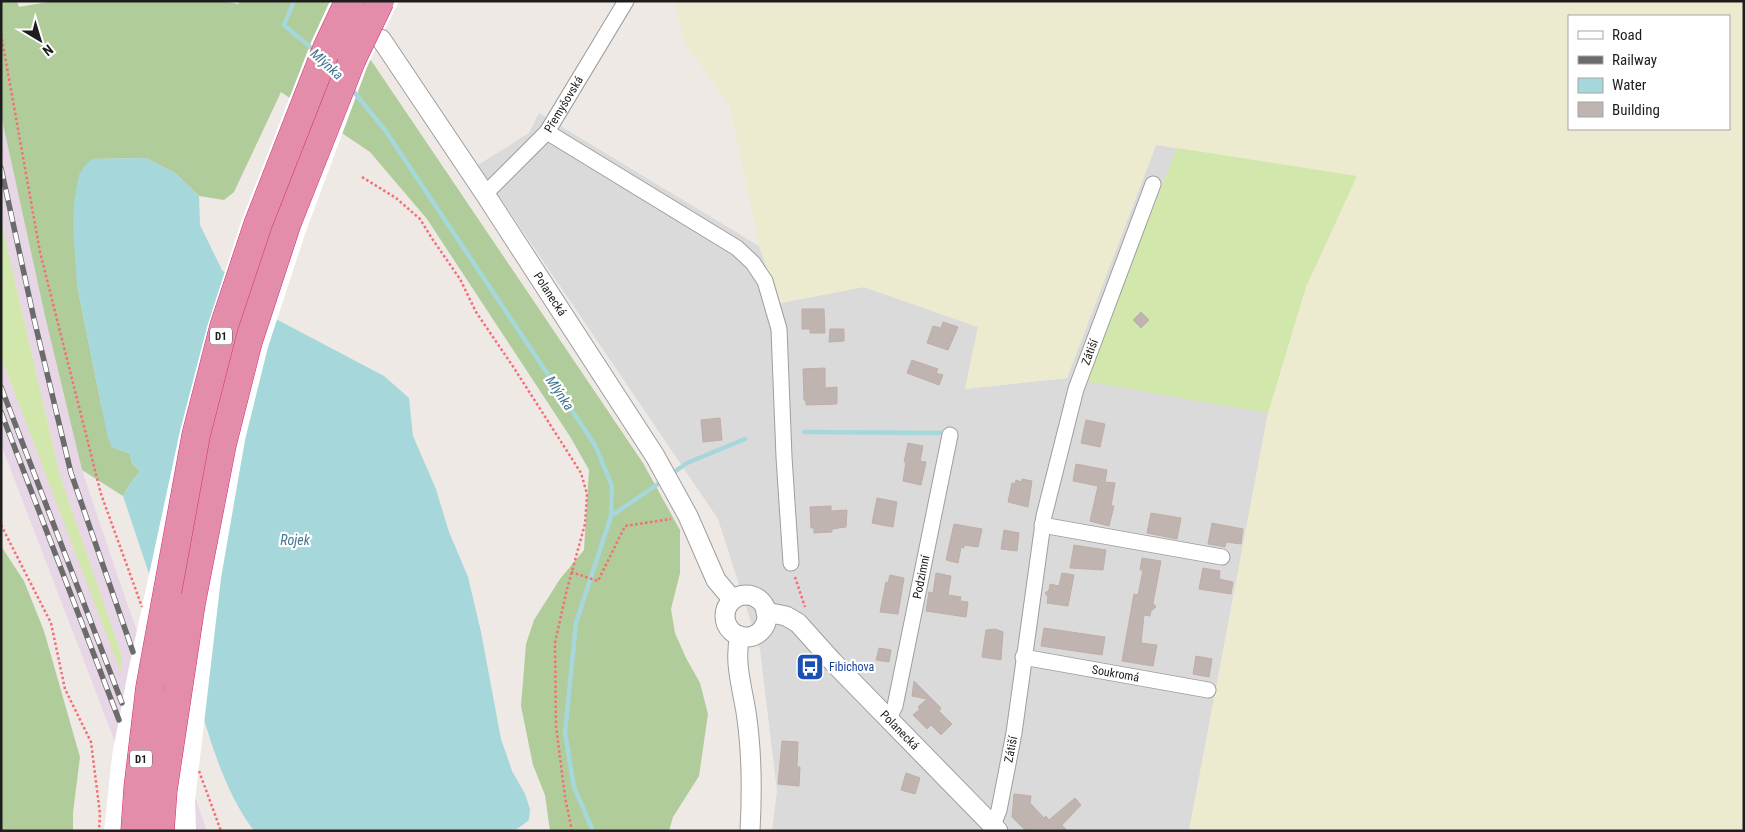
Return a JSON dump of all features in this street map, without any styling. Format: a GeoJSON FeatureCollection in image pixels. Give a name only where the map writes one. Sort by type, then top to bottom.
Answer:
{"type":"FeatureCollection","features":[{"type":"Feature","properties":{"kind":"highway","name":"D1"},"geometry":{"type":"LineString","coordinates":[[135,831],[150,686],[196,435],[224,326],[258,224],[327,48],[349,1]]}},
{"type":"Feature","properties":{"kind":"highway","name":"D1"},"geometry":{"type":"LineString","coordinates":[[160,831],[163,790],[190,604],[222,445],[251,333],[287,223],[352,60],[380,1]]}},
{"type":"Feature","properties":{"kind":"highway"},"geometry":{"type":"LineString","coordinates":[[175,831],[176,793],[182,735],[197,640],[190,604]]}},
{"type":"Feature","properties":{"kind":"highway"},"geometry":{"type":"LineString","coordinates":[[121,831],[134,722],[150,686]]}},
{"type":"Feature","properties":{"kind":"street","name":"Přemyšovská"},"geometry":{"type":"LineString","coordinates":[[485,194],[547,132],[626,1]]}},
{"type":"Feature","properties":{"kind":"street","name":"Polanecká"},"geometry":{"type":"LineString","coordinates":[[380,39],[485,194],[655,456],[688,516],[716,580],[732,599]]}},
{"type":"Feature","properties":{"kind":"street"},"geometry":{"type":"LineString","coordinates":[[547,132],[737,248],[753,263],[765,281],[779,329],[784,457],[791,564]]}},
{"type":"Feature","properties":{"kind":"street","name":"Zátiší"},"geometry":{"type":"LineString","coordinates":[[996,828],[1014,733],[1042,525],[1076,389],[1153,184]]}},
{"type":"Feature","properties":{"kind":"street","name":"Podzimní"},"geometry":{"type":"LineString","coordinates":[[889,718],[895,706],[950,435]]}},
{"type":"Feature","properties":{"kind":"street"},"geometry":{"type":"LineString","coordinates":[[1042,525],[1222,557]]}},
{"type":"Feature","properties":{"kind":"street"},"geometry":{"type":"LineString","coordinates":[[740,595],[753,596],[762,603],[766,612],[765,624],[758,632],[750,636],[740,636],[731,631],[725,620],[725,610],[732,599],[740,595]]}},
{"type":"Feature","properties":{"kind":"street","name":"Polanecká"},"geometry":{"type":"LineString","coordinates":[[766,612],[804,619],[833,662],[996,828]]}},
{"type":"Feature","properties":{"kind":"street"},"geometry":{"type":"LineString","coordinates":[[740,636],[738,659],[747,719],[751,764],[750,831]]}},
{"type":"Feature","properties":{"kind":"street","name":"Soukromá"},"geometry":{"type":"LineString","coordinates":[[1023,657],[1208,690]]}},
{"type":"Feature","properties":{"kind":"path"},"geometry":{"type":"LineString","coordinates":[[1,34],[40,252],[101,494],[142,607]]}},
{"type":"Feature","properties":{"kind":"path"},"geometry":{"type":"LineString","coordinates":[[362,177],[396,198],[420,219],[460,279],[476,312],[581,473],[587,494],[584,524],[555,644],[556,726],[565,797],[572,831]]}},
{"type":"Feature","properties":{"kind":"path"},"geometry":{"type":"LineString","coordinates":[[571,572],[598,581],[625,526],[688,516]]}},
{"type":"Feature","properties":{"kind":"path"},"geometry":{"type":"LineString","coordinates":[[1,525],[51,623],[65,690],[91,742],[100,814],[99,831]]}},
{"type":"Feature","properties":{"kind":"path"},"geometry":{"type":"LineString","coordinates":[[791,564],[804,619]]}},
{"type":"Feature","properties":{"kind":"path"},"geometry":{"type":"LineString","coordinates":[[199,771],[221,831]]}},
{"type":"Feature","properties":{"kind":"shaded area"},"geometry":{"type":"Polygon","coordinates":[[[674,1],[1744,1],[1744,831],[1189,831],[1268,413],[1306,287],[1357,176],[1156,145],[1067,378],[965,389],[978,327],[864,287],[780,303],[759,246],[730,105],[686,45],[674,1]]]}},
{"type":"Feature","properties":{"kind":"shaded area"},"geometry":{"type":"Polygon","coordinates":[[[539,113],[759,246],[780,303],[864,287],[978,327],[965,389],[1067,378],[1156,145],[1177,148],[1084,380],[1268,413],[1189,831],[772,831],[777,791],[760,650],[718,519],[478,165],[529,133],[539,113]]]}},
{"type":"Feature","properties":{"kind":"shaded area"},"geometry":{"type":"Polygon","coordinates":[[[1,115],[45,316],[82,470],[207,831],[149,831],[1,444],[1,357],[121,671],[122,656],[60,476],[1,221],[1,115]]]}},
{"type":"Feature","properties":{"kind":"green space"},"geometry":{"type":"Polygon","coordinates":[[[1,1],[17,1],[19,7],[53,1],[223,1],[238,4],[240,1],[331,1],[643,463],[680,530],[680,573],[671,609],[675,633],[700,683],[708,714],[699,776],[673,817],[669,831],[550,831],[545,795],[533,765],[521,706],[526,644],[534,620],[560,579],[584,550],[589,470],[571,438],[427,219],[370,152],[281,92],[234,192],[224,200],[199,196],[175,173],[146,158],[92,159],[77,285],[101,404],[112,447],[130,454],[132,463],[140,471],[123,496],[82,470],[45,316],[1,115],[1,1]]]}},
{"type":"Feature","properties":{"kind":"green space"},"geometry":{"type":"Polygon","coordinates":[[[1177,148],[1357,176],[1306,287],[1268,413],[1084,381],[1177,148]]]}},
{"type":"Feature","properties":{"kind":"green space"},"geometry":{"type":"Polygon","coordinates":[[[1,221],[60,476],[122,656],[121,673],[1,357],[1,221]]]}},
{"type":"Feature","properties":{"kind":"green space"},"geometry":{"type":"Polygon","coordinates":[[[1,546],[24,581],[44,631],[80,757],[73,813],[73,831],[1,831],[1,546]]]}},
{"type":"Feature","properties":{"kind":"water","name":"Rojek"},"geometry":{"type":"Polygon","coordinates":[[[146,158],[175,173],[199,196],[200,225],[222,270],[274,318],[384,376],[409,398],[413,436],[436,489],[449,532],[468,577],[481,632],[501,739],[512,771],[525,794],[530,809],[529,820],[517,829],[511,831],[254,831],[233,797],[218,762],[191,681],[163,612],[123,496],[140,471],[132,463],[130,454],[112,447],[108,439],[77,285],[73,227],[74,202],[79,175],[92,159],[146,158]]]}},
{"type":"Feature","properties":{"kind":"pier"},"geometry":{"type":"Polygon","coordinates":[[[330,1],[399,1],[367,67],[305,234],[268,347],[245,440],[221,578],[195,801],[196,831],[104,831],[112,756],[128,672],[180,431],[207,327],[241,222],[312,40],[330,1]]]}},
{"type":"Feature","properties":{"kind":"building"},"geometry":{"type":"Polygon","coordinates":[[[802,309],[824,309],[825,333],[810,333],[810,329],[802,329],[802,309]]]}},
{"type":"Feature","properties":{"kind":"building"},"geometry":{"type":"Polygon","coordinates":[[[1141,312],[1149,320],[1141,328],[1133,320],[1141,312]]]}},
{"type":"Feature","properties":{"kind":"building"},"geometry":{"type":"Polygon","coordinates":[[[943,322],[958,327],[948,350],[927,343],[933,326],[941,328],[943,322]]]}},
{"type":"Feature","properties":{"kind":"building"},"geometry":{"type":"Polygon","coordinates":[[[830,329],[844,329],[844,341],[829,342],[830,329]]]}},
{"type":"Feature","properties":{"kind":"building"},"geometry":{"type":"Polygon","coordinates":[[[912,360],[938,369],[936,373],[943,375],[939,385],[907,373],[912,360]]]}},
{"type":"Feature","properties":{"kind":"building"},"geometry":{"type":"Polygon","coordinates":[[[825,368],[825,388],[837,387],[837,404],[806,405],[804,400],[803,369],[825,368]]]}},
{"type":"Feature","properties":{"kind":"building"},"geometry":{"type":"Polygon","coordinates":[[[720,418],[722,440],[703,442],[701,420],[720,418]]]}},
{"type":"Feature","properties":{"kind":"building"},"geometry":{"type":"Polygon","coordinates":[[[1086,420],[1105,424],[1100,447],[1081,443],[1086,420]]]}},
{"type":"Feature","properties":{"kind":"building"},"geometry":{"type":"Polygon","coordinates":[[[908,443],[923,446],[920,461],[926,462],[921,485],[903,481],[908,443]]]}},
{"type":"Feature","properties":{"kind":"building"},"geometry":{"type":"Polygon","coordinates":[[[1076,464],[1107,470],[1105,482],[1115,483],[1111,506],[1114,506],[1109,526],[1090,521],[1098,486],[1073,481],[1076,464]]]}},
{"type":"Feature","properties":{"kind":"building"},"geometry":{"type":"Polygon","coordinates":[[[1022,479],[1032,481],[1028,507],[1008,502],[1012,483],[1015,484],[1016,480],[1021,482],[1022,479]]]}},
{"type":"Feature","properties":{"kind":"building"},"geometry":{"type":"Polygon","coordinates":[[[877,498],[897,502],[893,527],[872,523],[877,498]]]}},
{"type":"Feature","properties":{"kind":"building"},"geometry":{"type":"Polygon","coordinates":[[[831,506],[831,511],[847,510],[846,527],[832,529],[832,532],[814,533],[814,528],[811,528],[810,507],[831,506]]]}},
{"type":"Feature","properties":{"kind":"building"},"geometry":{"type":"Polygon","coordinates":[[[1151,513],[1181,518],[1177,539],[1147,533],[1151,513]]]}},
{"type":"Feature","properties":{"kind":"building"},"geometry":{"type":"Polygon","coordinates":[[[1212,523],[1243,529],[1241,544],[1226,542],[1225,547],[1208,544],[1212,523]]]}},
{"type":"Feature","properties":{"kind":"building"},"geometry":{"type":"Polygon","coordinates":[[[954,524],[982,529],[978,547],[964,545],[964,548],[961,547],[958,563],[946,560],[954,524]]]}},
{"type":"Feature","properties":{"kind":"building"},"geometry":{"type":"Polygon","coordinates":[[[1004,530],[1019,533],[1017,551],[1001,549],[1004,530]]]}},
{"type":"Feature","properties":{"kind":"building"},"geometry":{"type":"Polygon","coordinates":[[[1074,545],[1106,550],[1103,570],[1070,568],[1074,545]]]}},
{"type":"Feature","properties":{"kind":"building"},"geometry":{"type":"Polygon","coordinates":[[[1142,558],[1161,561],[1153,603],[1156,607],[1151,611],[1150,616],[1144,615],[1141,643],[1157,645],[1153,666],[1122,661],[1134,594],[1138,595],[1143,570],[1140,570],[1142,558]]]}},
{"type":"Feature","properties":{"kind":"building"},"geometry":{"type":"Polygon","coordinates":[[[1203,568],[1220,571],[1219,579],[1233,582],[1231,594],[1199,589],[1203,568]]]}},
{"type":"Feature","properties":{"kind":"building"},"geometry":{"type":"Polygon","coordinates":[[[936,573],[951,576],[948,595],[961,597],[960,601],[968,602],[966,617],[926,611],[929,592],[933,593],[936,573]]]}},
{"type":"Feature","properties":{"kind":"building"},"geometry":{"type":"Polygon","coordinates":[[[1062,573],[1074,575],[1068,606],[1047,603],[1048,597],[1045,593],[1049,590],[1050,584],[1059,586],[1062,573]]]}},
{"type":"Feature","properties":{"kind":"building"},"geometry":{"type":"Polygon","coordinates":[[[890,575],[904,578],[898,614],[880,612],[886,582],[888,583],[890,575]]]}},
{"type":"Feature","properties":{"kind":"building"},"geometry":{"type":"Polygon","coordinates":[[[1044,628],[1105,637],[1102,655],[1041,646],[1044,628]]]}},
{"type":"Feature","properties":{"kind":"building"},"geometry":{"type":"Polygon","coordinates":[[[995,629],[1003,632],[1001,660],[982,657],[986,630],[995,629]]]}},
{"type":"Feature","properties":{"kind":"building"},"geometry":{"type":"Polygon","coordinates":[[[879,648],[891,650],[889,662],[876,660],[879,648]]]}},
{"type":"Feature","properties":{"kind":"building"},"geometry":{"type":"Polygon","coordinates":[[[1196,656],[1212,659],[1209,677],[1193,674],[1196,656]]]}},
{"type":"Feature","properties":{"kind":"building"},"geometry":{"type":"Polygon","coordinates":[[[914,681],[941,708],[939,711],[952,724],[941,735],[931,725],[927,729],[913,715],[920,709],[918,707],[927,699],[912,696],[914,681]]]}},
{"type":"Feature","properties":{"kind":"building"},"geometry":{"type":"Polygon","coordinates":[[[782,741],[798,742],[797,767],[800,767],[799,786],[778,784],[782,741]]]}},
{"type":"Feature","properties":{"kind":"building"},"geometry":{"type":"Polygon","coordinates":[[[906,773],[920,778],[915,794],[901,790],[906,773]]]}},
{"type":"Feature","properties":{"kind":"building"},"geometry":{"type":"Polygon","coordinates":[[[1014,794],[1031,796],[1030,803],[1044,818],[1046,816],[1049,820],[1075,798],[1081,805],[1062,825],[1067,831],[1026,831],[1012,817],[1014,794]]]}},
{"type":"Feature","properties":{"kind":"waterway","name":"Mlýnka"},"geometry":{"type":"LineString","coordinates":[[294,1],[284,25],[315,51]]}},
{"type":"Feature","properties":{"kind":"waterway","name":"Mlýnka"},"geometry":{"type":"LineString","coordinates":[[350,87],[385,130],[595,445],[612,486],[611,516],[576,623],[565,733],[574,787],[593,831]]}},
{"type":"Feature","properties":{"kind":"waterway"},"geometry":{"type":"LineString","coordinates":[[804,432],[943,433]]}},
{"type":"Feature","properties":{"kind":"waterway"},"geometry":{"type":"LineString","coordinates":[[670,475],[687,463],[745,439]]}},
{"type":"Feature","properties":{"kind":"waterway"},"geometry":{"type":"LineString","coordinates":[[611,516],[664,480]]}},
{"type":"Feature","properties":{"kind":"railway"},"geometry":{"type":"LineString","coordinates":[[1,168],[34,319],[71,473],[133,652]]}},
{"type":"Feature","properties":{"kind":"railway"},"geometry":{"type":"LineString","coordinates":[[1,387],[122,703]]}},
{"type":"Feature","properties":{"kind":"railway"},"geometry":{"type":"LineString","coordinates":[[1,412],[119,720]]}},
{"type":"Feature","properties":{"kind":"place","name":"Fibichova"},"geometry":{"type":"Point","coordinates":[810,667]}}]}
